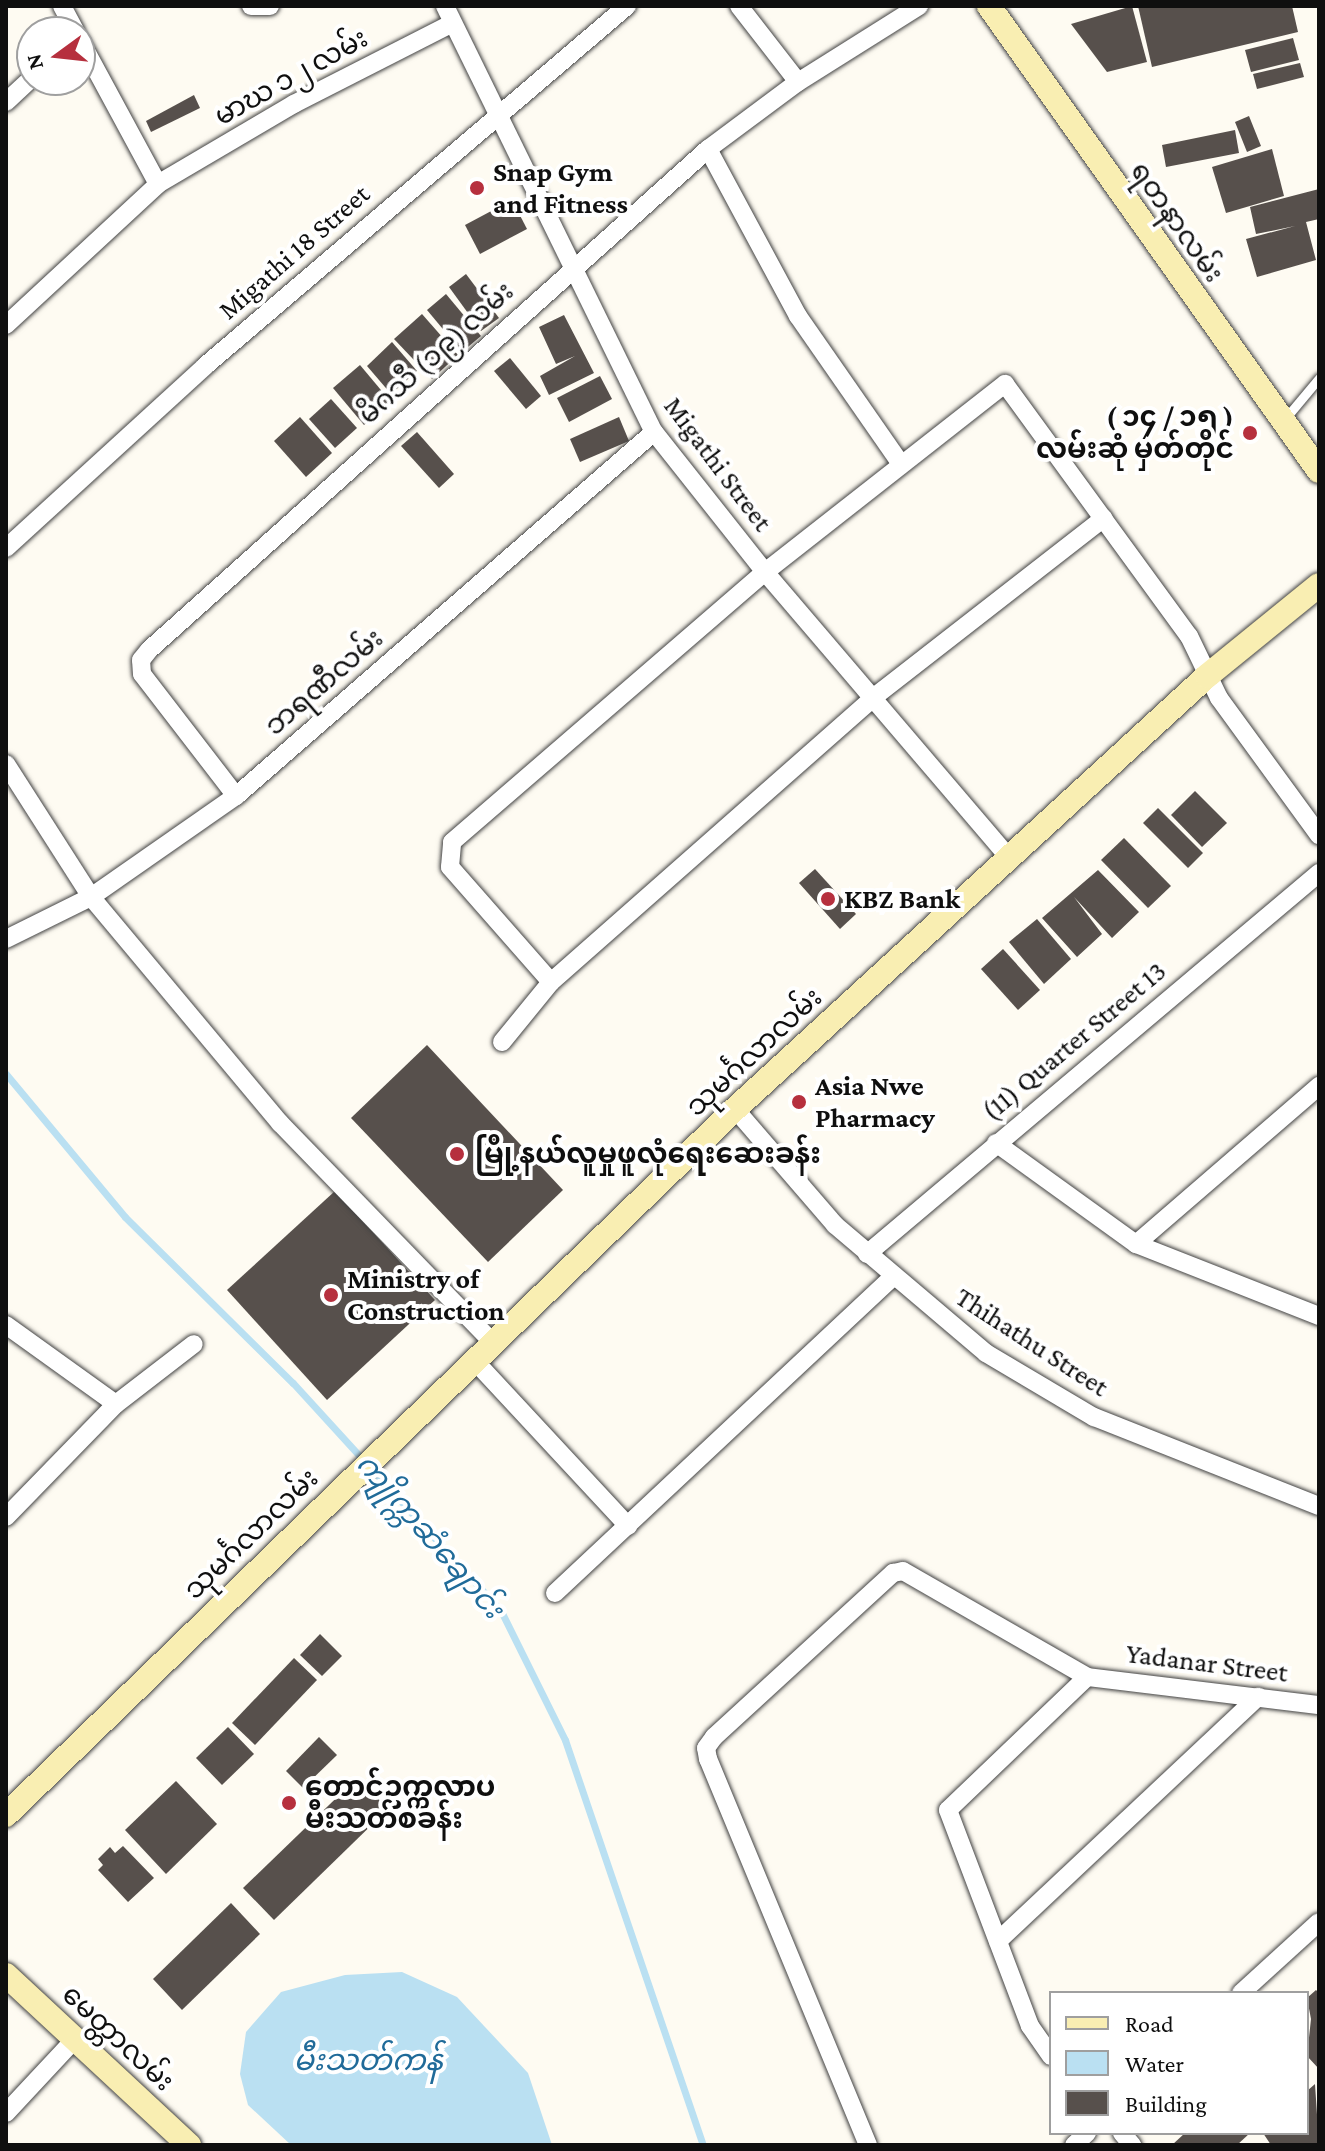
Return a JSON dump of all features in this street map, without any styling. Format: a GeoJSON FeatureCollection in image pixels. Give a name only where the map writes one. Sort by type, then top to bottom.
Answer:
{"type":"FeatureCollection","features":[{"type":"Feature","properties":{"kind":"main road","name":"ရတနာလမ်း"},"geometry":{"type":"LineString","coordinates":[[989,6],[1319,471]]}},
{"type":"Feature","properties":{"kind":"main road","name":"သုမင်္ဂလာလမ်း"},"geometry":{"type":"LineString","coordinates":[[6,1815],[491,1341],[735,1109],[1207,676],[1319,585]]}},
{"type":"Feature","properties":{"kind":"main road","name":"မေတ္တာလမ်း"},"geometry":{"type":"LineString","coordinates":[[6,1975],[189,2145]]}},
{"type":"Feature","properties":{"kind":"street","name":"Migathi 18 Street"},"geometry":{"type":"LineString","coordinates":[[6,548],[495,114],[627,6]]}},
{"type":"Feature","properties":{"kind":"street"},"geometry":{"type":"LineString","coordinates":[[739,6],[798,82]]}},
{"type":"Feature","properties":{"kind":"street","name":"မိဂသီ (၁၉) လမ်း"},"geometry":{"type":"LineString","coordinates":[[236,796],[142,674],[141,660],[572,268],[708,149],[798,82],[919,6]]}},
{"type":"Feature","properties":{"kind":"street","name":"Migathi Street"},"geometry":{"type":"LineString","coordinates":[[449,14],[495,114],[654,432],[765,572],[1009,858]]}},
{"type":"Feature","properties":{"kind":"street","name":"မာဃ ၁၂ လမ်း"},"geometry":{"type":"LineString","coordinates":[[6,325],[158,184],[449,14]]}},
{"type":"Feature","properties":{"kind":"street"},"geometry":{"type":"LineString","coordinates":[[96,70],[158,184]]}},
{"type":"Feature","properties":{"kind":"street"},"geometry":{"type":"LineString","coordinates":[[708,149],[784,294],[901,464]]}},
{"type":"Feature","properties":{"kind":"street"},"geometry":{"type":"LineString","coordinates":[[551,982],[450,867],[452,842],[765,572],[1005,384],[1189,636],[1207,676],[1319,835]]}},
{"type":"Feature","properties":{"kind":"street","name":"ဘရဏီလမ်း"},"geometry":{"type":"LineString","coordinates":[[6,939],[91,897],[236,796],[654,432]]}},
{"type":"Feature","properties":{"kind":"street"},"geometry":{"type":"LineString","coordinates":[[502,1042],[551,982],[874,697],[1104,518]]}},
{"type":"Feature","properties":{"kind":"street"},"geometry":{"type":"LineString","coordinates":[[6,764],[91,897],[280,1123],[491,1341]]}},
{"type":"Feature","properties":{"kind":"street","name":"(11) Quarter Street 13"},"geometry":{"type":"LineString","coordinates":[[867,1254],[1319,873]]}},
{"type":"Feature","properties":{"kind":"street"},"geometry":{"type":"LineString","coordinates":[[1136,1244],[1319,1086]]}},
{"type":"Feature","properties":{"kind":"street","name":"Thihathu Street"},"geometry":{"type":"LineString","coordinates":[[735,1109],[867,1254],[986,1353],[1094,1417],[1319,1506]]}},
{"type":"Feature","properties":{"kind":"street"},"geometry":{"type":"LineString","coordinates":[[996,1143],[1136,1244],[1315,1310]]}},
{"type":"Feature","properties":{"kind":"street"},"geometry":{"type":"LineString","coordinates":[[555,1593],[893,1277]]}},
{"type":"Feature","properties":{"kind":"street"},"geometry":{"type":"LineString","coordinates":[[6,1325],[116,1404]]}},
{"type":"Feature","properties":{"kind":"street"},"geometry":{"type":"LineString","coordinates":[[6,1517],[116,1404],[194,1344]]}},
{"type":"Feature","properties":{"kind":"street"},"geometry":{"type":"LineString","coordinates":[[473,1359],[628,1526]]}},
{"type":"Feature","properties":{"kind":"street"},"geometry":{"type":"LineString","coordinates":[[868,2145],[706,1748],[893,1573],[903,1571],[1087,1677],[948,1810],[1030,2026],[1049,2053]]}},
{"type":"Feature","properties":{"kind":"street","name":"Yadanar Street"},"geometry":{"type":"LineString","coordinates":[[1087,1677],[1319,1705]]}},
{"type":"Feature","properties":{"kind":"street"},"geometry":{"type":"LineString","coordinates":[[998,1941],[1258,1697]]}},
{"type":"Feature","properties":{"kind":"street"},"geometry":{"type":"LineString","coordinates":[[1243,1991],[1319,1922]]}},
{"type":"Feature","properties":{"kind":"street"},"geometry":{"type":"LineString","coordinates":[[6,2113],[75,2039]]}},
{"type":"Feature","properties":{"kind":"lane"},"geometry":{"type":"LineString","coordinates":[[1282,422],[1319,378]]}},
{"type":"Feature","properties":{"kind":"water","name":"မီးသတ်ကန်"},"geometry":{"type":"Polygon","coordinates":[[[402,1972],[457,1997],[528,2073],[552,2145],[291,2145],[248,2105],[240,2074],[246,2032],[281,1992],[345,1975],[402,1972]]]}},
{"type":"Feature","properties":{"kind":"building"},"geometry":{"type":"Polygon","coordinates":[[[1132,6],[1147,62],[1107,72],[1071,24],[1132,6]]]}},
{"type":"Feature","properties":{"kind":"building"},"geometry":{"type":"Polygon","coordinates":[[[1138,6],[1292,6],[1298,32],[1152,67],[1138,6]]]}},
{"type":"Feature","properties":{"kind":"building"},"geometry":{"type":"Polygon","coordinates":[[[1293,38],[1299,60],[1251,72],[1245,50],[1293,38]]]}},
{"type":"Feature","properties":{"kind":"building"},"geometry":{"type":"Polygon","coordinates":[[[1300,63],[1304,77],[1257,89],[1253,74],[1300,63]]]}},
{"type":"Feature","properties":{"kind":"building"},"geometry":{"type":"Polygon","coordinates":[[[194,95],[200,108],[151,132],[146,121],[194,95]]]}},
{"type":"Feature","properties":{"kind":"building"},"geometry":{"type":"Polygon","coordinates":[[[1249,116],[1261,146],[1247,152],[1235,122],[1249,116]]]}},
{"type":"Feature","properties":{"kind":"building"},"geometry":{"type":"Polygon","coordinates":[[[1235,130],[1239,153],[1166,167],[1162,145],[1235,130]]]}},
{"type":"Feature","properties":{"kind":"building"},"geometry":{"type":"Polygon","coordinates":[[[1272,149],[1284,196],[1226,213],[1212,167],[1272,149]]]}},
{"type":"Feature","properties":{"kind":"building"},"geometry":{"type":"Polygon","coordinates":[[[1319,189],[1319,219],[1306,222],[1316,260],[1257,277],[1246,239],[1295,226],[1256,234],[1250,207],[1319,189]]]}},
{"type":"Feature","properties":{"kind":"building"},"geometry":{"type":"Polygon","coordinates":[[[512,200],[527,229],[480,254],[465,225],[512,200]]]}},
{"type":"Feature","properties":{"kind":"building"},"geometry":{"type":"Polygon","coordinates":[[[466,274],[499,318],[481,331],[449,287],[466,274]]]}},
{"type":"Feature","properties":{"kind":"building"},"geometry":{"type":"Polygon","coordinates":[[[446,294],[481,336],[462,352],[427,310],[446,294]]]}},
{"type":"Feature","properties":{"kind":"building"},"geometry":{"type":"Polygon","coordinates":[[[422,314],[458,355],[432,379],[394,339],[422,314]]]}},
{"type":"Feature","properties":{"kind":"building"},"geometry":{"type":"Polygon","coordinates":[[[564,315],[594,373],[549,395],[540,376],[575,356],[556,364],[539,327],[564,315]]]}},
{"type":"Feature","properties":{"kind":"building"},"geometry":{"type":"Polygon","coordinates":[[[392,342],[417,371],[391,394],[367,366],[392,342]]]}},
{"type":"Feature","properties":{"kind":"building"},"geometry":{"type":"Polygon","coordinates":[[[510,358],[541,396],[526,409],[494,371],[510,358]]]}},
{"type":"Feature","properties":{"kind":"building"},"geometry":{"type":"Polygon","coordinates":[[[360,365],[391,402],[364,425],[333,388],[360,365]]]}},
{"type":"Feature","properties":{"kind":"building"},"geometry":{"type":"Polygon","coordinates":[[[600,376],[612,399],[569,422],[557,398],[600,376]]]}},
{"type":"Feature","properties":{"kind":"building"},"geometry":{"type":"Polygon","coordinates":[[[331,399],[357,428],[335,448],[309,419],[331,399]]]}},
{"type":"Feature","properties":{"kind":"building"},"geometry":{"type":"Polygon","coordinates":[[[300,417],[332,453],[306,477],[274,441],[300,417]]]}},
{"type":"Feature","properties":{"kind":"building"},"geometry":{"type":"Polygon","coordinates":[[[619,417],[629,441],[580,462],[570,439],[619,417]]]}},
{"type":"Feature","properties":{"kind":"building"},"geometry":{"type":"Polygon","coordinates":[[[417,432],[454,474],[439,488],[401,446],[417,432]]]}},
{"type":"Feature","properties":{"kind":"building"},"geometry":{"type":"Polygon","coordinates":[[[1195,791],[1227,823],[1202,847],[1171,815],[1195,791]]]}},
{"type":"Feature","properties":{"kind":"building"},"geometry":{"type":"Polygon","coordinates":[[[1158,808],[1203,853],[1188,868],[1143,823],[1158,808]]]}},
{"type":"Feature","properties":{"kind":"building"},"geometry":{"type":"Polygon","coordinates":[[[1124,838],[1171,886],[1148,908],[1101,860],[1124,838]]]}},
{"type":"Feature","properties":{"kind":"building","name":"KBZ Bank"},"geometry":{"type":"Polygon","coordinates":[[[815,869],[856,914],[840,929],[799,883],[815,869]]]}},
{"type":"Feature","properties":{"kind":"building"},"geometry":{"type":"Polygon","coordinates":[[[1098,870],[1139,912],[1112,938],[1074,897],[1102,934],[1077,957],[1042,918],[1098,870]]]}},
{"type":"Feature","properties":{"kind":"building"},"geometry":{"type":"Polygon","coordinates":[[[1037,919],[1071,959],[1044,984],[1009,942],[1037,919]]]}},
{"type":"Feature","properties":{"kind":"building"},"geometry":{"type":"Polygon","coordinates":[[[1003,949],[1040,990],[1018,1010],[981,969],[1003,949]]]}},
{"type":"Feature","properties":{"kind":"building","name":"မြို့နယ်လူမှုဖူလုံရေးဆေးခန်း"},"geometry":{"type":"Polygon","coordinates":[[[427,1045],[563,1190],[488,1262],[351,1118],[427,1045]]]}},
{"type":"Feature","properties":{"kind":"building","name":"Ministry of Construction"},"geometry":{"type":"Polygon","coordinates":[[[335,1191],[435,1300],[327,1400],[227,1290],[335,1191]]]}},
{"type":"Feature","properties":{"kind":"building"},"geometry":{"type":"Polygon","coordinates":[[[320,1634],[342,1656],[322,1676],[300,1655],[320,1634]]]}},
{"type":"Feature","properties":{"kind":"building"},"geometry":{"type":"Polygon","coordinates":[[[294,1658],[317,1680],[255,1745],[232,1723],[294,1658]]]}},
{"type":"Feature","properties":{"kind":"building"},"geometry":{"type":"Polygon","coordinates":[[[228,1727],[254,1754],[222,1785],[196,1758],[228,1727]]]}},
{"type":"Feature","properties":{"kind":"building"},"geometry":{"type":"Polygon","coordinates":[[[319,1737],[337,1755],[303,1788],[286,1771],[319,1737]]]}},
{"type":"Feature","properties":{"kind":"building"},"geometry":{"type":"Polygon","coordinates":[[[358,1777],[388,1809],[274,1920],[243,1888],[358,1777]]]}},
{"type":"Feature","properties":{"kind":"building"},"geometry":{"type":"Polygon","coordinates":[[[176,1781],[217,1824],[166,1874],[125,1830],[176,1781]]]}},
{"type":"Feature","properties":{"kind":"building"},"geometry":{"type":"Polygon","coordinates":[[[123,1846],[154,1878],[128,1902],[98,1870],[103,1865],[98,1859],[110,1847],[115,1853],[123,1846]]]}},
{"type":"Feature","properties":{"kind":"building"},"geometry":{"type":"Polygon","coordinates":[[[231,1903],[260,1934],[182,2010],[153,1979],[231,1903]]]}},
{"type":"Feature","properties":{"kind":"building"},"geometry":{"type":"Polygon","coordinates":[[[1316,1990],[1319,1993],[1319,2069],[1309,2058],[1309,1996],[1316,1990]]]}},
{"type":"Feature","properties":{"kind":"building"},"geometry":{"type":"Polygon","coordinates":[[[1315,2084],[1319,2145],[1271,2145],[1264,2135],[1309,2135],[1309,2089],[1315,2084]]]}},
{"type":"Feature","properties":{"kind":"building"},"geometry":{"type":"Polygon","coordinates":[[[1183,2135],[1248,2135],[1237,2145],[1172,2145],[1183,2135]]]}},
{"type":"Feature","properties":{"kind":"waterway","name":"ကျိုက္ကဆံချောင်း"},"geometry":{"type":"LineString","coordinates":[[6,1074],[125,1217],[293,1383],[501,1611],[565,1740],[703,2145]]}},
{"type":"Feature","properties":{"kind":"place","name":"Snap Gym and Fitness"},"geometry":{"type":"Point","coordinates":[477,188]}},
{"type":"Feature","properties":{"kind":"place","name":"( ၁၄ / ၁၅ ) လမ်းဆုံ မှတ်တိုင်"},"geometry":{"type":"Point","coordinates":[1250,433]}},
{"type":"Feature","properties":{"kind":"place","name":"KBZ Bank"},"geometry":{"type":"Point","coordinates":[828,899]}},
{"type":"Feature","properties":{"kind":"place","name":"Asia Nwe Pharmacy"},"geometry":{"type":"Point","coordinates":[799,1102]}},
{"type":"Feature","properties":{"kind":"place","name":"မြို့နယ်လူမှုဖူလုံရေးဆေးခန်း"},"geometry":{"type":"Point","coordinates":[457,1154]}},
{"type":"Feature","properties":{"kind":"place","name":"Ministry of Construction"},"geometry":{"type":"Point","coordinates":[331,1295]}},
{"type":"Feature","properties":{"kind":"place","name":"တောင်ဥက္ကလာပ မီးသတ်စခန်း"},"geometry":{"type":"Point","coordinates":[289,1803]}}]}
